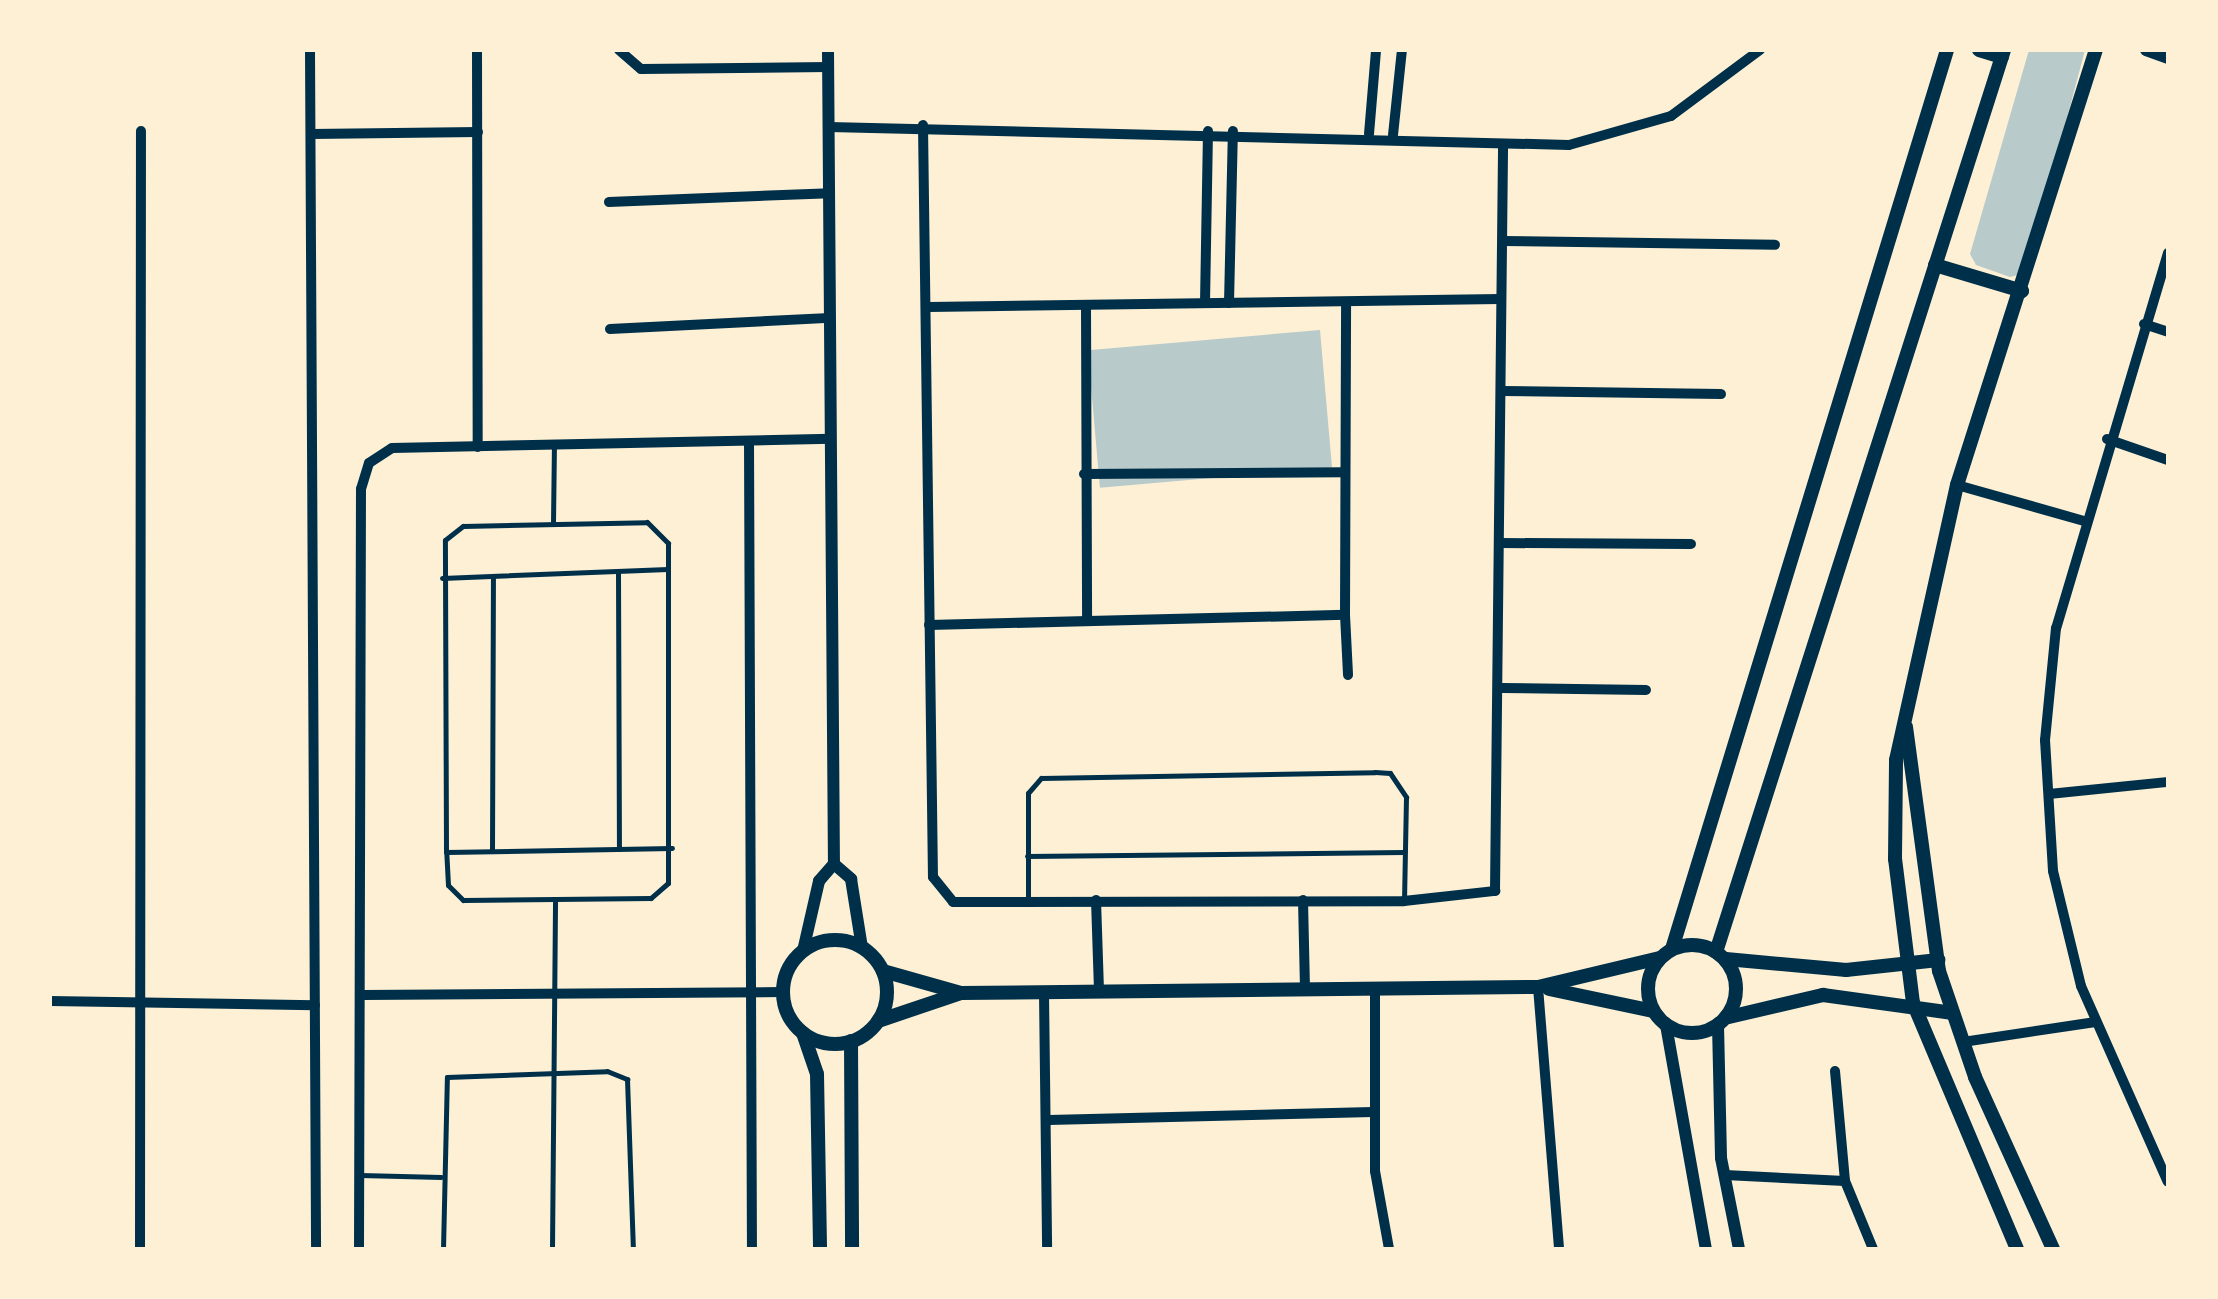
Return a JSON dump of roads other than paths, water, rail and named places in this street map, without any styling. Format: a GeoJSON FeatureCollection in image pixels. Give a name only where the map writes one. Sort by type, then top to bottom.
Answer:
{"type":"FeatureCollection","features":[{"type":"Feature","properties":{"kind":"main road"},"geometry":{"type":"LineString","coordinates":[[1947,50],[1666,954],[1648,984],[1653,1011],[1666,1025],[1702,1033],[1724,1021],[1823,995],[1913,1002],[1953,1013]]}},
{"type":"Feature","properties":{"kind":"main road"},"geometry":{"type":"LineString","coordinates":[[1724,1021],[1736,983],[1721,955],[2003,54],[1979,50]]}},
{"type":"Feature","properties":{"kind":"main road"},"geometry":{"type":"LineString","coordinates":[[2017,1249],[1913,1002],[1895,859],[1896,760],[1957,485],[2022,292],[2096,50]]}},
{"type":"Feature","properties":{"kind":"main road"},"geometry":{"type":"LineString","coordinates":[[1935,265],[2022,292]]}},
{"type":"Feature","properties":{"kind":"main road"},"geometry":{"type":"LineString","coordinates":[[1906,726],[1938,960],[1963,1042],[2053,1249]]}},
{"type":"Feature","properties":{"kind":"main road"},"geometry":{"type":"LineString","coordinates":[[820,1249],[817,1074],[783,992],[803,951],[837,940],[862,948],[882,972],[961,992],[1538,987],[1653,1011]]}},
{"type":"Feature","properties":{"kind":"main road"},"geometry":{"type":"LineString","coordinates":[[1538,987],[1666,954],[1721,955],[1846,970],[1938,960]]}},
{"type":"Feature","properties":{"kind":"main road"},"geometry":{"type":"LineString","coordinates":[[878,1021],[882,972]]}},
{"type":"Feature","properties":{"kind":"main road"},"geometry":{"type":"LineString","coordinates":[[802,1033],[851,1042],[878,1021],[961,992]]}},
{"type":"Feature","properties":{"kind":"main road"},"geometry":{"type":"LineString","coordinates":[[851,1042],[852,1249]]}},
{"type":"Feature","properties":{"kind":"street"},"geometry":{"type":"LineString","coordinates":[[310,50],[316,1249]]}},
{"type":"Feature","properties":{"kind":"street"},"geometry":{"type":"LineString","coordinates":[[476,50],[478,447]]}},
{"type":"Feature","properties":{"kind":"street"},"geometry":{"type":"LineString","coordinates":[[618,50],[641,69],[828,67]]}},
{"type":"Feature","properties":{"kind":"street"},"geometry":{"type":"LineString","coordinates":[[803,951],[819,881],[834,864],[828,50]]}},
{"type":"Feature","properties":{"kind":"street"},"geometry":{"type":"LineString","coordinates":[[1369,134],[1376,50]]}},
{"type":"Feature","properties":{"kind":"street"},"geometry":{"type":"LineString","coordinates":[[1393,134],[1402,50]]}},
{"type":"Feature","properties":{"kind":"street"},"geometry":{"type":"LineString","coordinates":[[829,127],[923,125],[1393,134],[1503,146],[1620,136],[1671,116],[1760,50]]}},
{"type":"Feature","properties":{"kind":"street"},"geometry":{"type":"LineString","coordinates":[[2146,50],[2168,58]]}},
{"type":"Feature","properties":{"kind":"street"},"geometry":{"type":"LineString","coordinates":[[923,125],[929,307],[929,625],[938,892],[953,902],[1485,897],[1501,878],[1503,146]]}},
{"type":"Feature","properties":{"kind":"street"},"geometry":{"type":"LineString","coordinates":[[140,1249],[141,131]]}},
{"type":"Feature","properties":{"kind":"street"},"geometry":{"type":"LineString","coordinates":[[1205,303],[1208,131]]}},
{"type":"Feature","properties":{"kind":"street"},"geometry":{"type":"LineString","coordinates":[[312,134],[478,132]]}},
{"type":"Feature","properties":{"kind":"street"},"geometry":{"type":"LineString","coordinates":[[1230,303],[1233,132]]}},
{"type":"Feature","properties":{"kind":"street"},"geometry":{"type":"LineString","coordinates":[[609,202],[830,192]]}},
{"type":"Feature","properties":{"kind":"street"},"geometry":{"type":"LineString","coordinates":[[1502,241],[1775,245]]}},
{"type":"Feature","properties":{"kind":"street"},"geometry":{"type":"LineString","coordinates":[[2168,252],[2107,439],[2056,628],[2049,794],[2054,871],[2095,1022],[2168,1182]]}},
{"type":"Feature","properties":{"kind":"street"},"geometry":{"type":"LineString","coordinates":[[929,307],[1500,299]]}},
{"type":"Feature","properties":{"kind":"street"},"geometry":{"type":"LineString","coordinates":[[1346,302],[1344,615],[1348,675]]}},
{"type":"Feature","properties":{"kind":"street"},"geometry":{"type":"LineString","coordinates":[[1086,306],[1087,621]]}},
{"type":"Feature","properties":{"kind":"street"},"geometry":{"type":"LineString","coordinates":[[610,329],[830,318]]}},
{"type":"Feature","properties":{"kind":"street"},"geometry":{"type":"LineString","coordinates":[[2144,324],[2168,332]]}},
{"type":"Feature","properties":{"kind":"street"},"geometry":{"type":"LineString","coordinates":[[1502,390],[1721,394]]}},
{"type":"Feature","properties":{"kind":"street"},"geometry":{"type":"LineString","coordinates":[[359,1249],[363,995],[361,489],[369,463],[392,448],[831,439]]}},
{"type":"Feature","properties":{"kind":"street"},"geometry":{"type":"LineString","coordinates":[[2107,439],[2168,460]]}},
{"type":"Feature","properties":{"kind":"street"},"geometry":{"type":"LineString","coordinates":[[749,441],[752,1249]]}},
{"type":"Feature","properties":{"kind":"street"},"geometry":{"type":"LineString","coordinates":[[1084,474],[1344,472]]}},
{"type":"Feature","properties":{"kind":"street"},"geometry":{"type":"LineString","coordinates":[[1957,485],[2084,521]]}},
{"type":"Feature","properties":{"kind":"street"},"geometry":{"type":"LineString","coordinates":[[1501,543],[1691,544]]}},
{"type":"Feature","properties":{"kind":"street"},"geometry":{"type":"LineString","coordinates":[[929,625],[1344,615]]}},
{"type":"Feature","properties":{"kind":"street"},"geometry":{"type":"LineString","coordinates":[[1501,688],[1646,690]]}},
{"type":"Feature","properties":{"kind":"street"},"geometry":{"type":"LineString","coordinates":[[2049,794],[2168,782]]}},
{"type":"Feature","properties":{"kind":"street"},"geometry":{"type":"LineString","coordinates":[[834,864],[851,879],[862,948]]}},
{"type":"Feature","properties":{"kind":"street"},"geometry":{"type":"LineString","coordinates":[[1096,900],[1100,992]]}},
{"type":"Feature","properties":{"kind":"street"},"geometry":{"type":"LineString","coordinates":[[1303,900],[1305,990]]}},
{"type":"Feature","properties":{"kind":"street"},"geometry":{"type":"LineString","coordinates":[[1538,987],[1559,1249]]}},
{"type":"Feature","properties":{"kind":"street"},"geometry":{"type":"LineString","coordinates":[[1375,988],[1373,1112],[1389,1249]]}},
{"type":"Feature","properties":{"kind":"street"},"geometry":{"type":"LineString","coordinates":[[363,995],[783,992]]}},
{"type":"Feature","properties":{"kind":"street"},"geometry":{"type":"LineString","coordinates":[[1044,994],[1049,1120],[1047,1249]]}},
{"type":"Feature","properties":{"kind":"street"},"geometry":{"type":"LineString","coordinates":[[50,1000],[315,1005]]}},
{"type":"Feature","properties":{"kind":"street"},"geometry":{"type":"LineString","coordinates":[[1724,1021],[1726,1175],[1740,1249]]}},
{"type":"Feature","properties":{"kind":"street"},"geometry":{"type":"LineString","coordinates":[[1963,1042],[2095,1022]]}},
{"type":"Feature","properties":{"kind":"street"},"geometry":{"type":"LineString","coordinates":[[1666,1025],[1706,1249]]}},
{"type":"Feature","properties":{"kind":"street"},"geometry":{"type":"LineString","coordinates":[[1835,1070],[1845,1182],[1873,1249]]}},
{"type":"Feature","properties":{"kind":"street"},"geometry":{"type":"LineString","coordinates":[[1049,1120],[1373,1112]]}},
{"type":"Feature","properties":{"kind":"street"},"geometry":{"type":"LineString","coordinates":[[1726,1175],[1845,1182]]}},
{"type":"Feature","properties":{"kind":"lane"},"geometry":{"type":"LineString","coordinates":[[553,524],[554,446]]}},
{"type":"Feature","properties":{"kind":"lane"},"geometry":{"type":"LineString","coordinates":[[647,522],[664,531],[668,569],[672,848],[668,883],[651,898],[463,900],[448,885],[446,852],[442,578],[451,531],[647,522]]}},
{"type":"Feature","properties":{"kind":"lane"},"geometry":{"type":"LineString","coordinates":[[442,578],[668,569]]}},
{"type":"Feature","properties":{"kind":"lane"},"geometry":{"type":"LineString","coordinates":[[618,573],[618,849]]}},
{"type":"Feature","properties":{"kind":"lane"},"geometry":{"type":"LineString","coordinates":[[492,851],[493,576]]}},
{"type":"Feature","properties":{"kind":"lane"},"geometry":{"type":"LineString","coordinates":[[1028,901],[1028,793],[1041,778],[1375,772],[1390,773],[1406,797],[1404,900]]}},
{"type":"Feature","properties":{"kind":"lane"},"geometry":{"type":"LineString","coordinates":[[446,852],[672,848]]}},
{"type":"Feature","properties":{"kind":"lane"},"geometry":{"type":"LineString","coordinates":[[1028,856],[1405,852]]}},
{"type":"Feature","properties":{"kind":"lane"},"geometry":{"type":"LineString","coordinates":[[552,1249],[550,1072],[554,902]]}},
{"type":"Feature","properties":{"kind":"lane"},"geometry":{"type":"LineString","coordinates":[[443,1249],[441,1177],[447,1077],[550,1072],[627,1080],[633,1249]]}},
{"type":"Feature","properties":{"kind":"lane"},"geometry":{"type":"LineString","coordinates":[[360,1176],[441,1177]]}}]}
